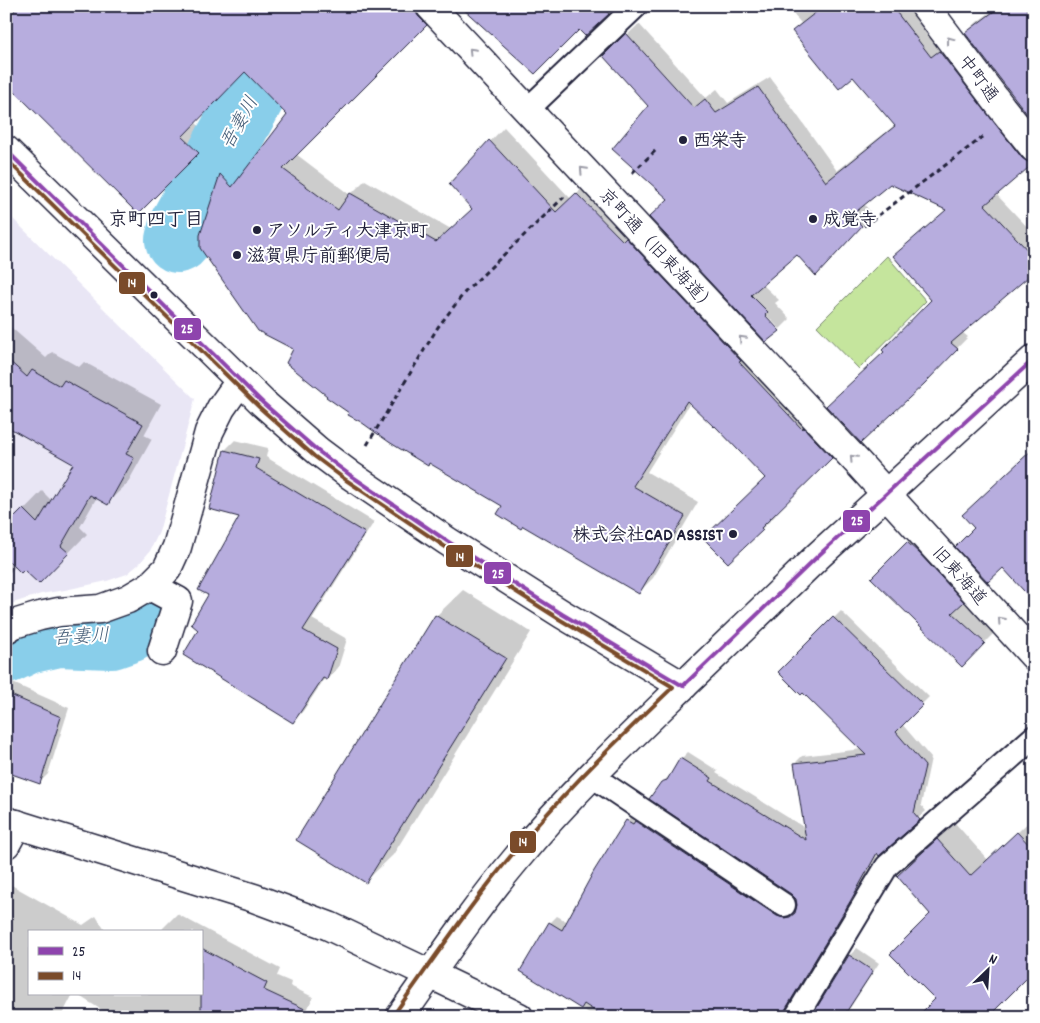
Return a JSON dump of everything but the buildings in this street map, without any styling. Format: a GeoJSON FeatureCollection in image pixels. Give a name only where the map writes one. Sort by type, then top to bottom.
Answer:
{"type":"FeatureCollection","features":[{"type":"Feature","properties":{"kind":"street","name":"京町通（旧東海道）"},"geometry":{"type":"LineString","coordinates":[[430,6],[886,494]]}},
{"type":"Feature","properties":{"kind":"street","name":"中町通"},"geometry":{"type":"LineString","coordinates":[[925,6],[1034,148]]}},
{"type":"Feature","properties":{"kind":"street"},"geometry":{"type":"LineString","coordinates":[[6,150],[240,381],[318,451],[447,541],[554,609],[683,686]]}},
{"type":"Feature","properties":{"kind":"street"},"geometry":{"type":"LineString","coordinates":[[400,1017],[466,923],[517,858],[568,800],[819,555],[1034,359]]}},
{"type":"Feature","properties":{"kind":"street"},"geometry":{"type":"LineString","coordinates":[[6,629],[14,624],[40,616],[59,612],[100,609],[128,599],[150,586],[167,569],[177,547],[209,432],[221,408],[240,381]]}},
{"type":"Feature","properties":{"kind":"street","name":"旧東海道"},"geometry":{"type":"LineString","coordinates":[[886,494],[1034,656]]}},
{"type":"Feature","properties":{"kind":"street"},"geometry":{"type":"LineString","coordinates":[[150,586],[178,601],[162,651]]}},
{"type":"Feature","properties":{"kind":"street"},"geometry":{"type":"LineString","coordinates":[[10,830],[254,898],[329,926],[519,1017]]}},
{"type":"Feature","properties":{"kind":"lane"},"geometry":{"type":"LineString","coordinates":[[527,110],[636,6]]}},
{"type":"Feature","properties":{"kind":"lane"},"geometry":{"type":"LineString","coordinates":[[796,1017],[887,866],[1034,738]]}},
{"type":"Feature","properties":{"kind":"lane"},"geometry":{"type":"LineString","coordinates":[[592,776],[784,905]]}},
{"type":"Feature","properties":{"kind":"path"},"geometry":{"type":"LineString","coordinates":[[864,226],[1010,118]]}},
{"type":"Feature","properties":{"kind":"path"},"geometry":{"type":"LineString","coordinates":[[368,445],[438,327],[465,292],[587,174]]}},
{"type":"Feature","properties":{"kind":"shaded area"},"geometry":{"type":"Polygon","coordinates":[[[6,212],[195,399],[159,532],[150,551],[139,564],[127,574],[107,581],[41,594],[6,606],[6,212]]]}},
{"type":"Feature","properties":{"kind":"green space"},"geometry":{"type":"Polygon","coordinates":[[[887,256],[926,301],[859,369],[817,326],[887,256]]]}},
{"type":"Feature","properties":{"kind":"waterway","name":"吾妻川"},"geometry":{"type":"LineString","coordinates":[[178,240],[182,225],[301,6]]}},
{"type":"Feature","properties":{"kind":"waterway","name":"吾妻川"},"geometry":{"type":"LineString","coordinates":[[6,651],[27,641],[58,634],[111,636],[131,629],[151,611]]}},
{"type":"Feature","properties":{"kind":"transit line","name":"25"},"geometry":{"type":"LineString","coordinates":[[6,150],[263,403],[318,451],[447,541],[562,614],[683,686]]}},
{"type":"Feature","properties":{"kind":"transit line","name":"14"},"geometry":{"type":"LineString","coordinates":[[6,159],[259,407],[314,456],[346,480],[444,546],[559,619],[673,687],[583,775],[532,831],[478,897],[395,1013]]}},
{"type":"Feature","properties":{"kind":"transit line","name":"25"},"geometry":{"type":"LineString","coordinates":[[683,686],[819,555],[1034,359]]}},
{"type":"Feature","properties":{"kind":"place","name":"西栄寺"},"geometry":{"type":"Point","coordinates":[683,140]}},
{"type":"Feature","properties":{"kind":"place","name":"成覚寺"},"geometry":{"type":"Point","coordinates":[813,219]}},
{"type":"Feature","properties":{"kind":"place","name":"アソルティ大津京町"},"geometry":{"type":"Point","coordinates":[257,230]}},
{"type":"Feature","properties":{"kind":"place","name":"滋賀県庁前郵便局"},"geometry":{"type":"Point","coordinates":[237,255]}},
{"type":"Feature","properties":{"kind":"place","name":"株式会社CAD ASSIST"},"geometry":{"type":"Point","coordinates":[733,534]}},
{"type":"Feature","properties":{"kind":"district","name":"京町四丁目"},"geometry":{"type":"Point","coordinates":[156,218]}}]}
